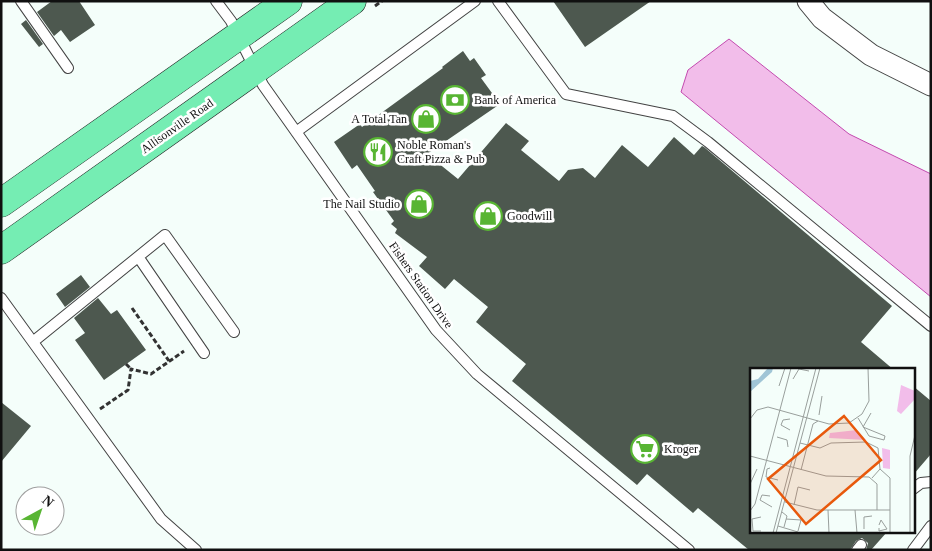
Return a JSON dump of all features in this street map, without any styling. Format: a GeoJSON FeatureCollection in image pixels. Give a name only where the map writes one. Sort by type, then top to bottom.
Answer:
{"type":"FeatureCollection","features":[{"type":"Feature","properties":{"kind":"main road"},"geometry":{"type":"LineString","coordinates":[[1,203],[288,1]]}},
{"type":"Feature","properties":{"kind":"main road","name":"Allisonville Road"},"geometry":{"type":"LineString","coordinates":[[1,250],[352,1]]}},
{"type":"Feature","properties":{"kind":"street"},"geometry":{"type":"LineString","coordinates":[[808,1],[822,18],[871,55],[931,85]]}},
{"type":"Feature","properties":{"kind":"lane"},"geometry":{"type":"LineString","coordinates":[[21,1],[68,68]]}},
{"type":"Feature","properties":{"kind":"lane","name":"Fishers Station Drive"},"geometry":{"type":"LineString","coordinates":[[216,1],[240,36],[264,85],[436,330],[477,374],[689,550]]}},
{"type":"Feature","properties":{"kind":"lane"},"geometry":{"type":"LineString","coordinates":[[296,132],[475,1]]}},
{"type":"Feature","properties":{"kind":"lane"},"geometry":{"type":"LineString","coordinates":[[498,1],[566,94],[673,116],[716,148],[931,326]]}},
{"type":"Feature","properties":{"kind":"lane"},"geometry":{"type":"LineString","coordinates":[[34,341],[139,258],[165,235],[234,332]]}},
{"type":"Feature","properties":{"kind":"lane"},"geometry":{"type":"LineString","coordinates":[[139,258],[204,353]]}},
{"type":"Feature","properties":{"kind":"lane"},"geometry":{"type":"LineString","coordinates":[[1,298],[162,519],[196,550]]}},
{"type":"Feature","properties":{"kind":"lane"},"geometry":{"type":"LineString","coordinates":[[914,488],[922,482],[931,482]]}},
{"type":"Feature","properties":{"kind":"lane"},"geometry":{"type":"LineString","coordinates":[[913,550],[931,526]]}},
{"type":"Feature","properties":{"kind":"path"},"geometry":{"type":"LineString","coordinates":[[132,308],[169,361]]}},
{"type":"Feature","properties":{"kind":"path"},"geometry":{"type":"LineString","coordinates":[[126,364],[131,369],[151,374],[184,350]]}},
{"type":"Feature","properties":{"kind":"path"},"geometry":{"type":"LineString","coordinates":[[93,402],[98,410],[128,390],[131,369]]}},
{"type":"Feature","properties":{"kind":"shaded area"},"geometry":{"type":"Polygon","coordinates":[[[729,39],[849,134],[931,174],[931,297],[681,92],[688,70],[729,39]]]}},
{"type":"Feature","properties":{"kind":"building"},"geometry":{"type":"Polygon","coordinates":[[[52,1],[79,1],[95,25],[70,42],[61,30],[54,36],[37,12],[52,1]]]}},
{"type":"Feature","properties":{"kind":"building"},"geometry":{"type":"Polygon","coordinates":[[[553,1],[651,1],[585,47],[553,1]]]}},
{"type":"Feature","properties":{"kind":"building"},"geometry":{"type":"Polygon","coordinates":[[[26,20],[43,44],[39,47],[21,24],[26,20]]]}},
{"type":"Feature","properties":{"kind":"building"},"geometry":{"type":"Polygon","coordinates":[[[463,51],[470,61],[474,58],[486,75],[481,78],[500,104],[427,154],[458,179],[506,123],[529,141],[521,150],[559,181],[568,170],[583,168],[595,178],[622,145],[648,167],[674,137],[694,155],[702,146],[704,147],[892,306],[861,342],[892,368],[750,368],[750,534],[885,534],[871,550],[866,550],[868,543],[862,538],[856,541],[850,550],[749,550],[698,508],[693,513],[647,474],[637,485],[512,381],[526,364],[476,322],[488,307],[454,279],[445,289],[419,266],[427,257],[395,233],[397,229],[391,224],[394,221],[373,192],[375,191],[357,165],[352,169],[334,142],[360,124],[362,127],[463,51]]]}},
{"type":"Feature","properties":{"kind":"building"},"geometry":{"type":"Polygon","coordinates":[[[81,275],[90,287],[65,307],[56,294],[81,275]]]}},
{"type":"Feature","properties":{"kind":"building"},"geometry":{"type":"Polygon","coordinates":[[[98,298],[111,314],[117,310],[146,350],[104,380],[75,340],[85,333],[74,318],[98,298]]]}},
{"type":"Feature","properties":{"kind":"building"},"geometry":{"type":"Polygon","coordinates":[[[914,387],[931,401],[931,454],[914,474],[914,387]]]}},
{"type":"Feature","properties":{"kind":"building"},"geometry":{"type":"Polygon","coordinates":[[[1,402],[31,426],[1,462],[1,402]]]}},
{"type":"Feature","properties":{"kind":"place","name":"Bank of America"},"geometry":{"type":"Point","coordinates":[455,100]}},
{"type":"Feature","properties":{"kind":"place","name":"A Total Tan"},"geometry":{"type":"Point","coordinates":[426,119]}},
{"type":"Feature","properties":{"kind":"place","name":"Noble Roman's Craft Pizza & Pub"},"geometry":{"type":"Point","coordinates":[378,152]}},
{"type":"Feature","properties":{"kind":"place","name":"The Nail Studio"},"geometry":{"type":"Point","coordinates":[419,204]}},
{"type":"Feature","properties":{"kind":"place","name":"Goodwill"},"geometry":{"type":"Point","coordinates":[488,216]}},
{"type":"Feature","properties":{"kind":"place","name":"Kroger"},"geometry":{"type":"Point","coordinates":[645,449]}}]}
